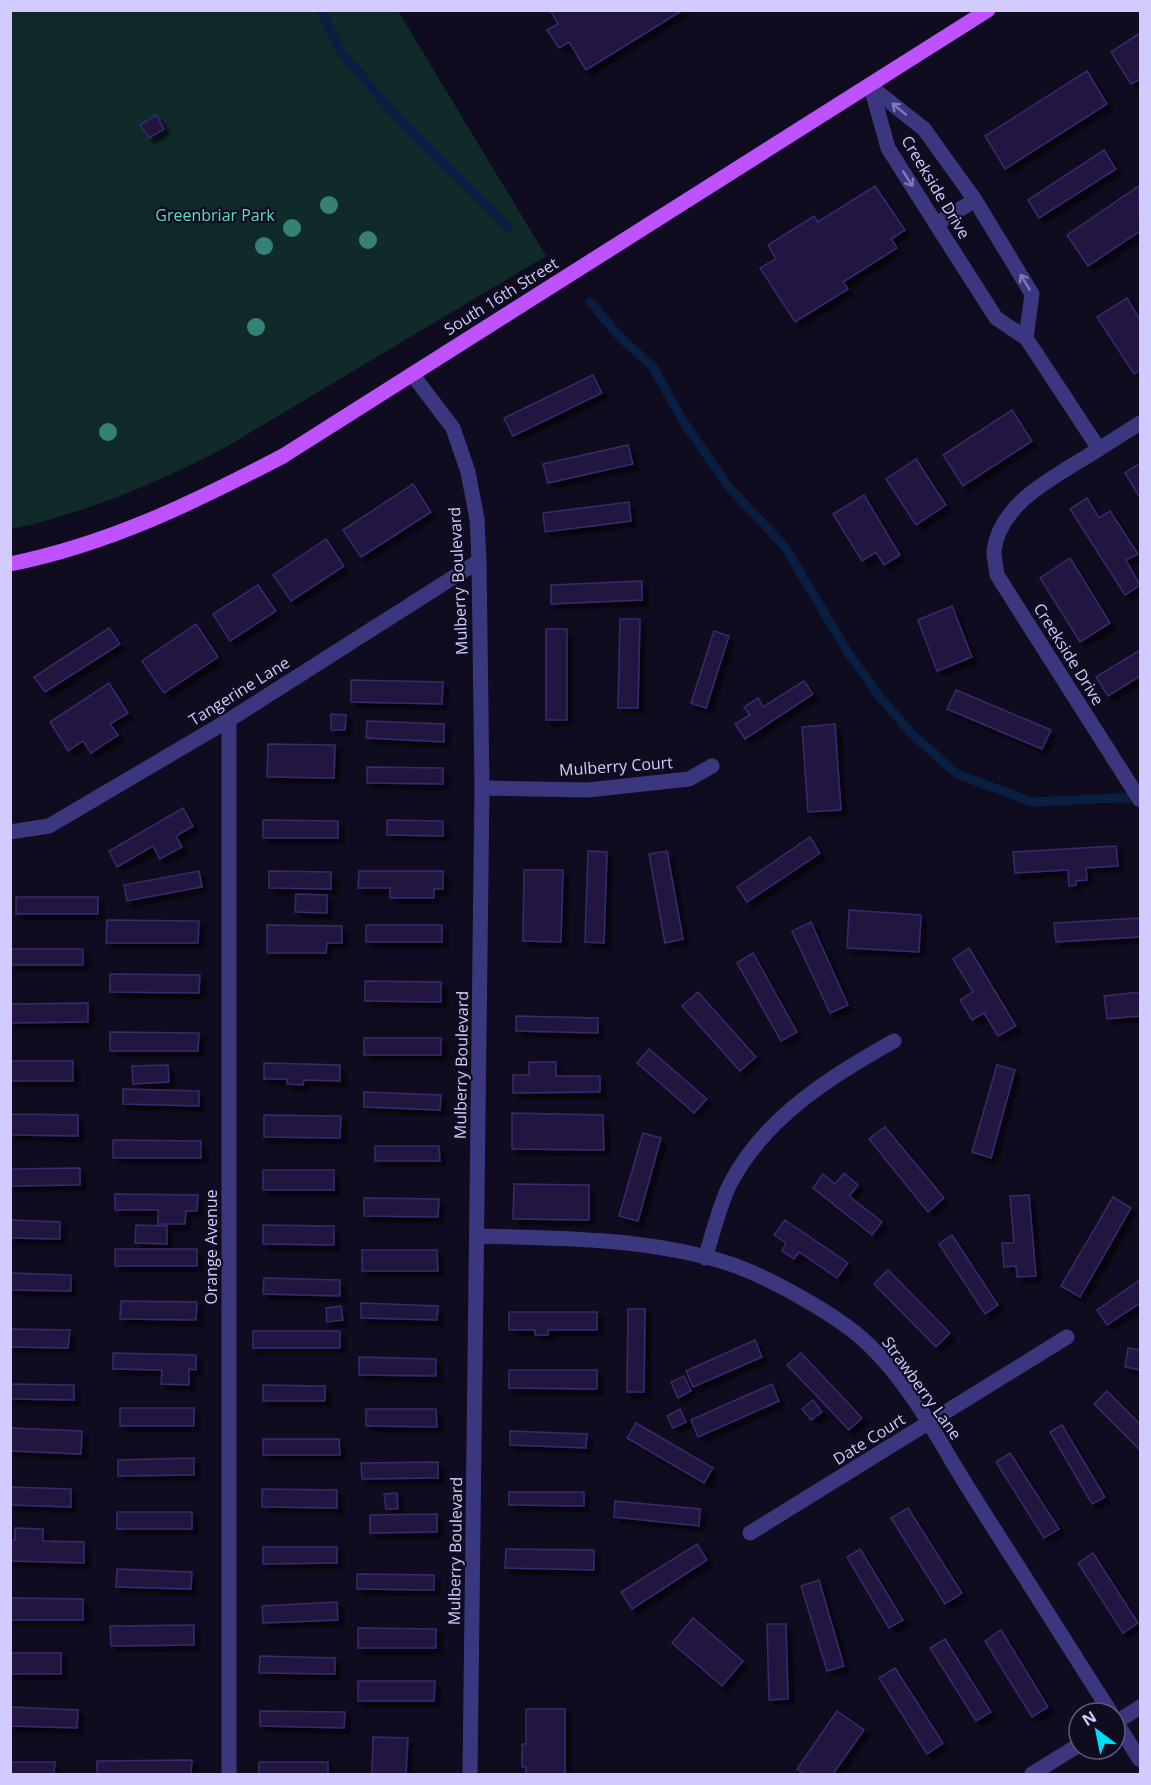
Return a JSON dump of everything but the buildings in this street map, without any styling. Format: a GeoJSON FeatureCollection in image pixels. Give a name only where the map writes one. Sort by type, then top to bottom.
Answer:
{"type":"FeatureCollection","features":[{"type":"Feature","properties":{"kind":"main road","name":"South 16th Street"},"geometry":{"type":"LineString","coordinates":[[10,564],[94,543],[197,501],[283,456],[871,87],[988,10]]}},
{"type":"Feature","properties":{"kind":"street","name":"Creekside Drive"},"geometry":{"type":"LineString","coordinates":[[871,87],[924,129],[975,200],[1032,294],[1026,338]]}},
{"type":"Feature","properties":{"kind":"street","name":"Creekside Drive"},"geometry":{"type":"LineString","coordinates":[[871,87],[888,147],[936,224],[996,318],[1026,338],[1099,449],[1017,504],[1002,526],[994,551],[997,574],[1140,800]]}},
{"type":"Feature","properties":{"kind":"street"},"geometry":{"type":"LineString","coordinates":[[936,224],[975,200]]}},
{"type":"Feature","properties":{"kind":"street","name":"Mulberry Boulevard"},"geometry":{"type":"LineString","coordinates":[[412,374],[453,428],[468,472],[477,519],[479,561],[482,788],[470,1774]]}},
{"type":"Feature","properties":{"kind":"street"},"geometry":{"type":"LineString","coordinates":[[1099,449],[1140,423]]}},
{"type":"Feature","properties":{"kind":"street","name":"Tangerine Lane"},"geometry":{"type":"LineString","coordinates":[[10,832],[49,826],[229,720],[479,561]]}},
{"type":"Feature","properties":{"kind":"street","name":"Orange Avenue"},"geometry":{"type":"LineString","coordinates":[[229,720],[229,1774]]}},
{"type":"Feature","properties":{"kind":"street","name":"Mulberry Court"},"geometry":{"type":"LineString","coordinates":[[482,788],[588,790],[689,779],[712,766]]}},
{"type":"Feature","properties":{"kind":"street"},"geometry":{"type":"LineString","coordinates":[[705,1258],[729,1185],[749,1152],[770,1128],[843,1070],[894,1041]]}},
{"type":"Feature","properties":{"kind":"street","name":"Strawberry Lane"},"geometry":{"type":"LineString","coordinates":[[477,1236],[569,1239],[635,1245],[726,1263],[773,1283],[820,1309],[868,1344],[887,1364],[928,1423],[1103,1701]]}},
{"type":"Feature","properties":{"kind":"street","name":"Date Court"},"geometry":{"type":"LineString","coordinates":[[750,1533],[1067,1337]]}},
{"type":"Feature","properties":{"kind":"street","name":"Strawberry Lane"},"geometry":{"type":"LineString","coordinates":[[1127,1740],[1140,1760]]}},
{"type":"Feature","properties":{"kind":"street"},"geometry":{"type":"LineString","coordinates":[[1032,1774],[1067,1752]]}},
{"type":"Feature","properties":{"kind":"green space","name":"Greenbriar Park"},"geometry":{"type":"Polygon","coordinates":[[[11,11],[398,11],[546,256],[219,451],[91,507],[11,529],[11,11]]]}},
{"type":"Feature","properties":{"kind":"waterway"},"geometry":{"type":"LineString","coordinates":[[321,10],[341,52],[398,118],[508,227]]}},
{"type":"Feature","properties":{"kind":"waterway"},"geometry":{"type":"LineString","coordinates":[[590,302],[621,338],[653,367],[683,421],[728,486],[785,547],[847,651],[879,696],[912,734],[957,774],[1032,802],[1140,797]]}}]}
